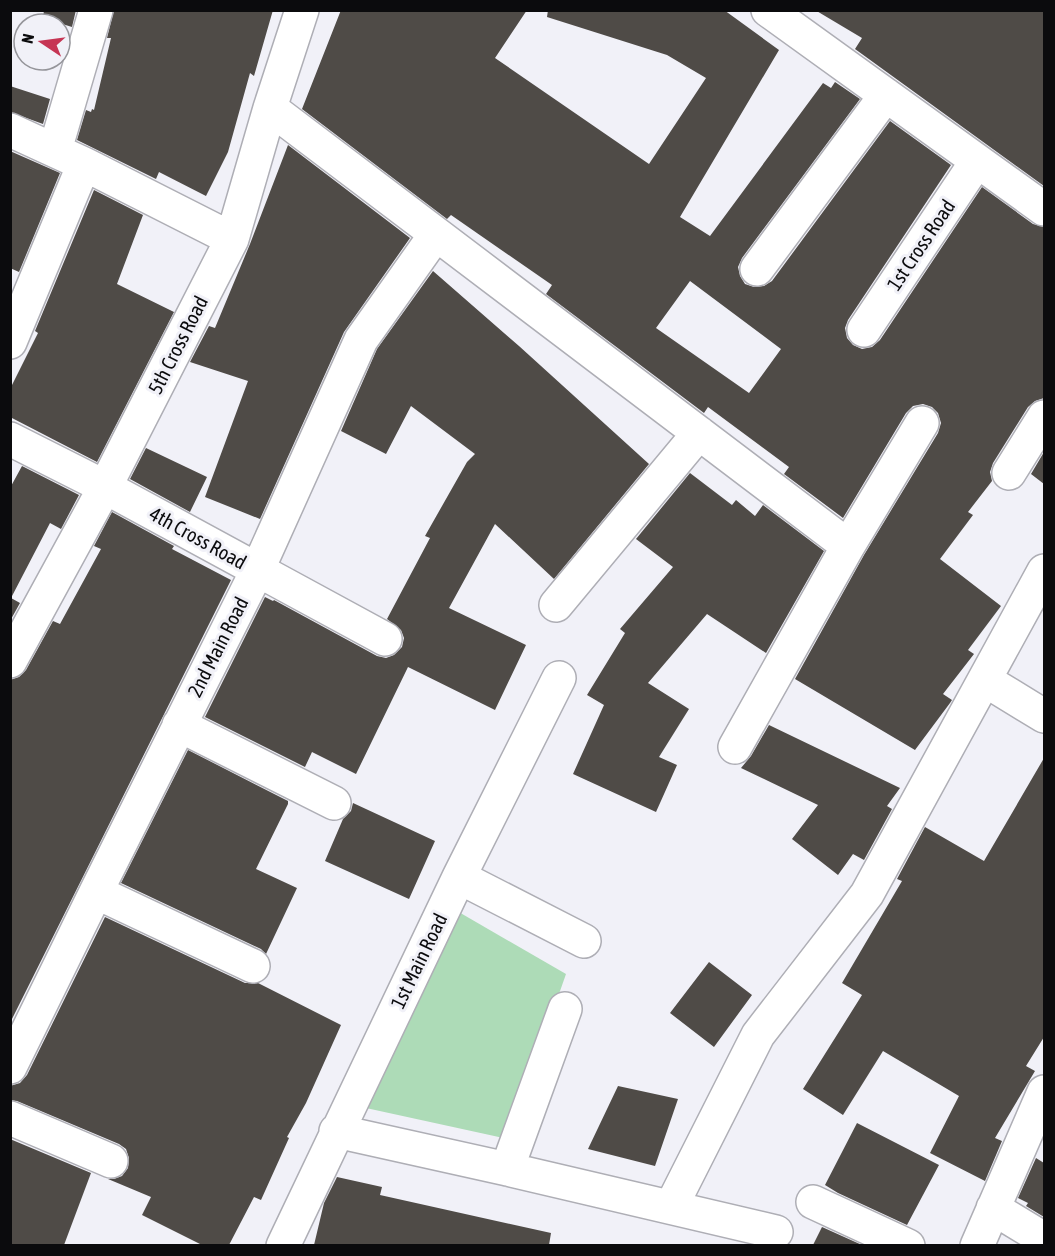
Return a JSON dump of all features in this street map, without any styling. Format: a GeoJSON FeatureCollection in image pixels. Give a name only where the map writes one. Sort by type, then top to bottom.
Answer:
{"type":"FeatureCollection","features":[{"type":"Feature","properties":{"kind":"street"},"geometry":{"type":"LineString","coordinates":[[55,150],[96,10]]}},
{"type":"Feature","properties":{"kind":"street","name":"5th Cross Road"},"geometry":{"type":"LineString","coordinates":[[10,661],[105,487],[232,239],[270,108],[302,10]]}},
{"type":"Feature","properties":{"kind":"street"},"geometry":{"type":"LineString","coordinates":[[768,10],[1044,209]]}},
{"type":"Feature","properties":{"kind":"street"},"geometry":{"type":"LineString","coordinates":[[757,269],[886,95]]}},
{"type":"Feature","properties":{"kind":"street"},"geometry":{"type":"LineString","coordinates":[[270,108],[848,546]]}},
{"type":"Feature","properties":{"kind":"street"},"geometry":{"type":"LineString","coordinates":[[10,130],[84,164],[232,239]]}},
{"type":"Feature","properties":{"kind":"street","name":"1st Cross Road"},"geometry":{"type":"LineString","coordinates":[[864,330],[977,161]]}},
{"type":"Feature","properties":{"kind":"street"},"geometry":{"type":"LineString","coordinates":[[10,342],[84,164]]}},
{"type":"Feature","properties":{"kind":"street","name":"2nd Main Road"},"geometry":{"type":"LineString","coordinates":[[10,1067],[257,571],[361,340],[436,234]]}},
{"type":"Feature","properties":{"kind":"street"},"geometry":{"type":"LineString","coordinates":[[1009,474],[1044,417]]}},
{"type":"Feature","properties":{"kind":"street"},"geometry":{"type":"LineString","coordinates":[[735,747],[848,546],[922,423]]}},
{"type":"Feature","properties":{"kind":"street"},"geometry":{"type":"LineString","coordinates":[[556,605],[699,433]]}},
{"type":"Feature","properties":{"kind":"street","name":"4th Cross Road"},"geometry":{"type":"LineString","coordinates":[[10,439],[105,487],[385,639]]}},
{"type":"Feature","properties":{"kind":"street"},"geometry":{"type":"LineString","coordinates":[[671,1207],[758,1035],[867,894],[1044,571]]}},
{"type":"Feature","properties":{"kind":"street","name":"1st Main Road"},"geometry":{"type":"LineString","coordinates":[[283,1245],[459,877],[559,678]]}},
{"type":"Feature","properties":{"kind":"street"},"geometry":{"type":"LineString","coordinates":[[985,680],[1044,716]]}},
{"type":"Feature","properties":{"kind":"street"},"geometry":{"type":"LineString","coordinates":[[179,724],[334,803]]}},
{"type":"Feature","properties":{"kind":"street"},"geometry":{"type":"LineString","coordinates":[[459,877],[584,941]]}},
{"type":"Feature","properties":{"kind":"street"},"geometry":{"type":"LineString","coordinates":[[96,892],[253,966]]}},
{"type":"Feature","properties":{"kind":"street"},"geometry":{"type":"LineString","coordinates":[[507,1169],[565,1009]]}},
{"type":"Feature","properties":{"kind":"street"},"geometry":{"type":"LineString","coordinates":[[977,1245],[1044,1092]]}},
{"type":"Feature","properties":{"kind":"street"},"geometry":{"type":"LineString","coordinates":[[10,1118],[111,1161]]}},
{"type":"Feature","properties":{"kind":"street"},"geometry":{"type":"LineString","coordinates":[[336,1131],[776,1232]]}},
{"type":"Feature","properties":{"kind":"street"},"geometry":{"type":"LineString","coordinates":[[813,1202],[908,1245]]}},
{"type":"Feature","properties":{"kind":"street"},"geometry":{"type":"LineString","coordinates":[[993,1208],[1044,1239]]}},
{"type":"Feature","properties":{"kind":"green space"},"geometry":{"type":"Polygon","coordinates":[[[457,911],[566,974],[508,1139],[366,1108],[457,911]]]}},
{"type":"Feature","properties":{"kind":"building"},"geometry":{"type":"Polygon","coordinates":[[[44,10],[76,10],[72,27],[72,12],[44,12],[44,10]]]}},
{"type":"Feature","properties":{"kind":"building"},"geometry":{"type":"Polygon","coordinates":[[[114,10],[273,10],[254,76],[250,73],[228,152],[206,196],[159,172],[156,179],[77,140],[86,110],[91,112],[92,109],[94,110],[111,38],[107,38],[114,10]]]}},
{"type":"Feature","properties":{"kind":"building"},"geometry":{"type":"Polygon","coordinates":[[[341,10],[527,10],[495,58],[649,164],[706,78],[667,55],[547,17],[548,10],[724,10],[779,50],[680,217],[710,236],[823,83],[831,88],[835,82],[860,99],[742,258],[738,267],[745,284],[754,287],[764,286],[772,281],[890,121],[951,165],[848,320],[845,328],[847,338],[853,345],[862,349],[872,347],[880,340],[982,187],[1033,224],[1044,227],[1044,398],[1028,407],[993,463],[990,472],[992,481],[968,512],[973,515],[940,559],[1001,606],[968,650],[974,654],[943,694],[952,700],[915,750],[795,679],[864,555],[938,433],[941,423],[938,413],[932,407],[923,404],[913,406],[906,413],[843,518],[784,474],[789,467],[708,407],[704,413],[546,294],[552,285],[451,215],[447,219],[302,109],[341,10]],[[690,281],[656,328],[749,393],[781,349],[690,281]]]}},
{"type":"Feature","properties":{"kind":"building"},"geometry":{"type":"Polygon","coordinates":[[[815,10],[1044,10],[1044,186],[855,49],[862,38],[815,10]]]}},
{"type":"Feature","properties":{"kind":"building"},"geometry":{"type":"Polygon","coordinates":[[[10,86],[50,99],[43,124],[10,112],[10,86]]]}},
{"type":"Feature","properties":{"kind":"building"},"geometry":{"type":"Polygon","coordinates":[[[288,145],[410,238],[344,332],[260,519],[205,497],[248,381],[190,362],[209,326],[215,328],[288,145]]]}},
{"type":"Feature","properties":{"kind":"building"},"geometry":{"type":"Polygon","coordinates":[[[10,151],[60,173],[19,272],[10,268],[10,151]]]}},
{"type":"Feature","properties":{"kind":"building"},"geometry":{"type":"Polygon","coordinates":[[[94,190],[143,215],[117,284],[174,312],[97,462],[10,417],[10,389],[38,333],[35,331],[94,190]]]}},
{"type":"Feature","properties":{"kind":"building"},"geometry":{"type":"Polygon","coordinates":[[[433,271],[649,464],[554,579],[495,524],[449,608],[526,645],[495,710],[408,667],[356,774],[312,752],[305,767],[205,717],[265,597],[377,656],[386,658],[394,655],[402,647],[404,638],[401,630],[387,619],[430,538],[425,536],[467,462],[475,454],[411,406],[386,454],[341,431],[377,349],[433,271]]]}},
{"type":"Feature","properties":{"kind":"building"},"geometry":{"type":"Polygon","coordinates":[[[146,448],[207,477],[190,512],[130,479],[146,448]]]}},
{"type":"Feature","properties":{"kind":"building"},"geometry":{"type":"Polygon","coordinates":[[[1044,452],[1044,484],[1031,474],[1044,452]]]}},
{"type":"Feature","properties":{"kind":"building"},"geometry":{"type":"Polygon","coordinates":[[[22,466],[79,495],[61,529],[50,523],[11,598],[20,603],[10,621],[10,488],[22,466]]]}},
{"type":"Feature","properties":{"kind":"building"},"geometry":{"type":"Polygon","coordinates":[[[690,473],[732,505],[736,500],[755,516],[763,505],[824,551],[766,653],[707,614],[648,683],[689,709],[659,757],[677,765],[656,812],[573,774],[604,705],[587,695],[625,633],[620,629],[673,567],[636,539],[690,473]]]}},
{"type":"Feature","properties":{"kind":"building"},"geometry":{"type":"Polygon","coordinates":[[[112,512],[174,546],[172,549],[231,580],[10,1023],[10,680],[19,677],[26,670],[53,621],[60,624],[101,549],[94,546],[112,512]]]}},
{"type":"Feature","properties":{"kind":"building"},"geometry":{"type":"Polygon","coordinates":[[[769,725],[900,788],[887,806],[892,809],[864,860],[853,854],[838,875],[792,839],[818,805],[741,768],[751,756],[769,725]]]}},
{"type":"Feature","properties":{"kind":"building"},"geometry":{"type":"Polygon","coordinates":[[[188,750],[288,801],[256,869],[297,888],[266,954],[261,949],[121,883],[188,750]]]}},
{"type":"Feature","properties":{"kind":"building"},"geometry":{"type":"Polygon","coordinates":[[[1044,758],[1044,1037],[1026,1066],[1035,1071],[995,1138],[1002,1141],[985,1181],[930,1153],[959,1096],[883,1051],[843,1115],[803,1089],[862,995],[842,983],[902,881],[897,879],[925,827],[984,861],[1044,758]]]}},
{"type":"Feature","properties":{"kind":"building"},"geometry":{"type":"Polygon","coordinates":[[[353,803],[435,841],[409,899],[325,861],[343,819],[351,811],[353,803]]]}},
{"type":"Feature","properties":{"kind":"building"},"geometry":{"type":"Polygon","coordinates":[[[105,917],[245,983],[258,983],[341,1025],[306,1103],[287,1137],[289,1138],[261,1200],[254,1197],[229,1245],[202,1245],[142,1215],[151,1197],[108,1179],[122,1176],[128,1168],[129,1158],[126,1149],[119,1144],[10,1100],[10,1086],[20,1083],[27,1075],[105,917]]]}},
{"type":"Feature","properties":{"kind":"building"},"geometry":{"type":"Polygon","coordinates":[[[709,962],[752,995],[714,1047],[670,1013],[709,962]]]}},
{"type":"Feature","properties":{"kind":"building"},"geometry":{"type":"Polygon","coordinates":[[[618,1086],[678,1099],[655,1166],[588,1149],[618,1086]]]}},
{"type":"Feature","properties":{"kind":"building"},"geometry":{"type":"Polygon","coordinates":[[[857,1123],[939,1165],[907,1225],[825,1185],[857,1123]]]}},
{"type":"Feature","properties":{"kind":"building"},"geometry":{"type":"Polygon","coordinates":[[[10,1139],[91,1173],[64,1245],[10,1245],[10,1139]]]}},
{"type":"Feature","properties":{"kind":"building"},"geometry":{"type":"Polygon","coordinates":[[[1036,1158],[1044,1163],[1044,1217],[1026,1206],[1028,1203],[1018,1198],[1036,1158]]]}},
{"type":"Feature","properties":{"kind":"building"},"geometry":{"type":"Polygon","coordinates":[[[337,1177],[382,1187],[380,1195],[551,1233],[549,1245],[314,1245],[324,1203],[337,1177]]]}},
{"type":"Feature","properties":{"kind":"building"},"geometry":{"type":"Polygon","coordinates":[[[822,1227],[862,1245],[813,1245],[822,1227]]]}}]}
